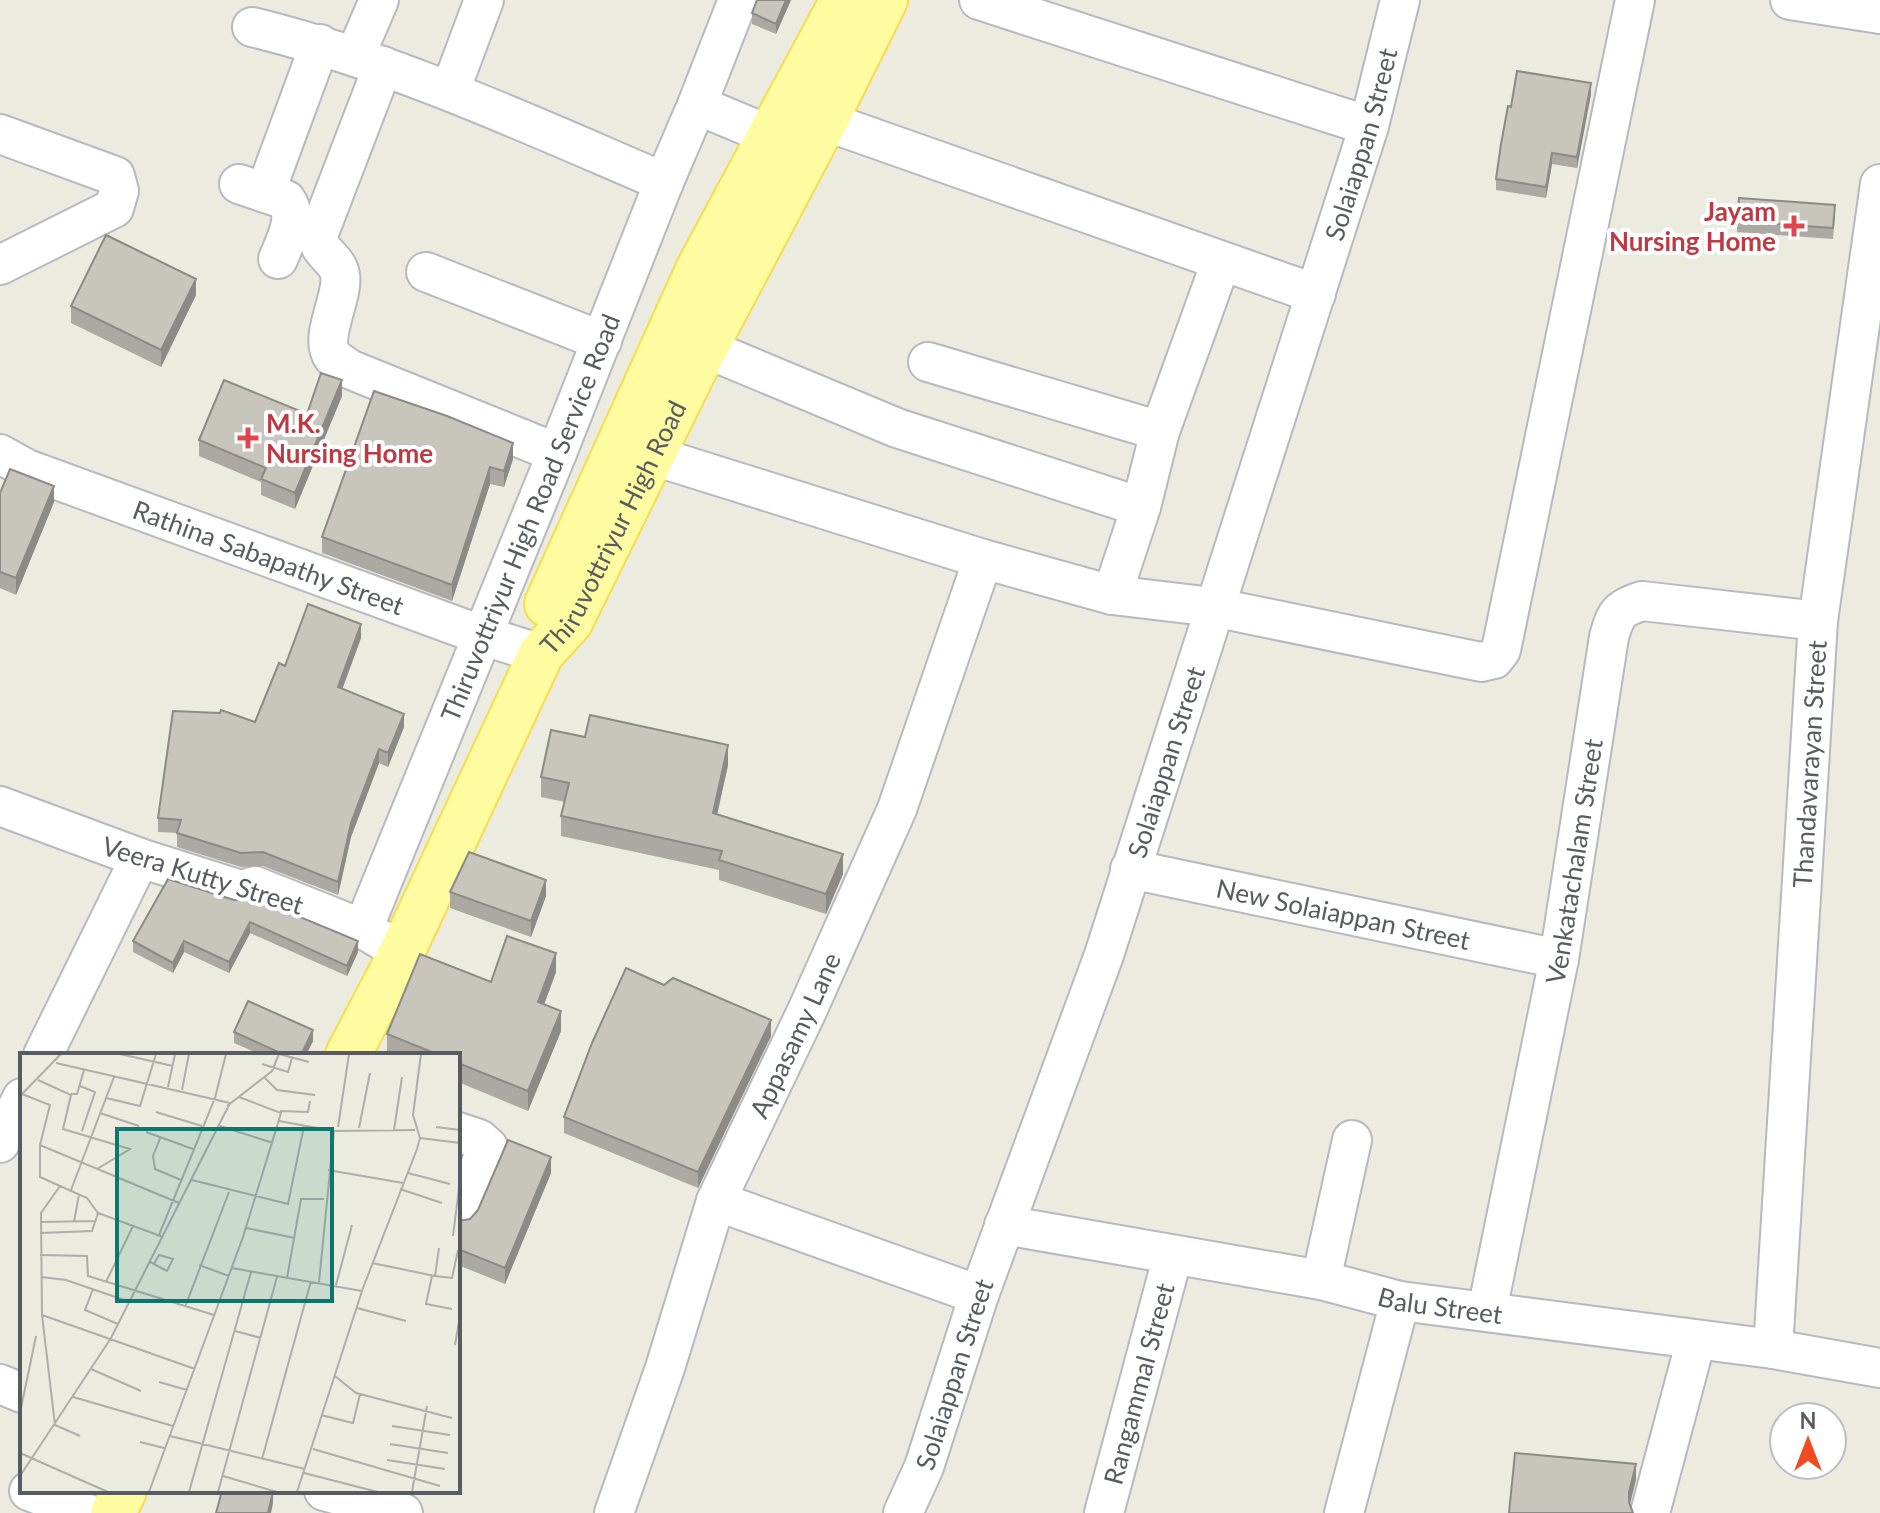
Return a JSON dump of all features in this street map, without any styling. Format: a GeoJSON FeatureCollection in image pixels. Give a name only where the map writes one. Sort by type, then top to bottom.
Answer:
{"type":"FeatureCollection","features":[{"type":"Feature","properties":{"kind":"main road"},"geometry":{"type":"LineString","coordinates":[[541,654],[545,609],[699,268],[843,0]]}},
{"type":"Feature","properties":{"kind":"main road","name":"Thiruvottriyur High Road"},"geometry":{"type":"LineString","coordinates":[[349,1053],[402,952],[541,654],[570,622],[705,348],[817,137],[885,0]]}},
{"type":"Feature","properties":{"kind":"main road"},"geometry":{"type":"LineString","coordinates":[[113,1513],[123,1493]]}},
{"type":"Feature","properties":{"kind":"street"},"geometry":{"type":"LineString","coordinates":[[379,0],[369,61],[317,238],[319,249],[338,266],[341,278],[328,344],[332,356],[349,369],[557,453]]}},
{"type":"Feature","properties":{"kind":"street"},"geometry":{"type":"LineString","coordinates":[[450,91],[484,0]]}},
{"type":"Feature","properties":{"kind":"street","name":"Thiruvottriyur High Road Service Road"},"geometry":{"type":"LineString","coordinates":[[363,929],[484,636],[738,0]]}},
{"type":"Feature","properties":{"kind":"street"},"geometry":{"type":"LineString","coordinates":[[979,0],[1369,126]]}},
{"type":"Feature","properties":{"kind":"street","name":"Solaiappan Street"},"geometry":{"type":"LineString","coordinates":[[903,1513],[924,1467],[979,1295],[1104,955],[1369,126],[1400,0]]}},
{"type":"Feature","properties":{"kind":"street"},"geometry":{"type":"LineString","coordinates":[[651,455],[983,559],[1112,595],[1213,607],[1481,662],[1494,659],[1501,650],[1635,0]]}},
{"type":"Feature","properties":{"kind":"street"},"geometry":{"type":"LineString","coordinates":[[1790,0],[1880,14]]}},
{"type":"Feature","properties":{"kind":"street"},"geometry":{"type":"LineString","coordinates":[[252,27],[320,44],[450,91],[664,182]]}},
{"type":"Feature","properties":{"kind":"street"},"geometry":{"type":"LineString","coordinates":[[278,259],[290,227],[290,206],[286,200],[252,188],[320,44]]}},
{"type":"Feature","properties":{"kind":"street"},"geometry":{"type":"LineString","coordinates":[[697,105],[770,136],[817,137],[1316,294]]}},
{"type":"Feature","properties":{"kind":"street"},"geometry":{"type":"LineString","coordinates":[[0,134],[115,176],[119,191],[114,208],[0,265]]}},
{"type":"Feature","properties":{"kind":"street","name":"Thandavarayan Street"},"geometry":{"type":"LineString","coordinates":[[1773,1349],[1818,621],[1866,368],[1880,184]]}},
{"type":"Feature","properties":{"kind":"street"},"geometry":{"type":"LineString","coordinates":[[1112,595],[1141,507],[1160,431],[1221,262]]}},
{"type":"Feature","properties":{"kind":"street"},"geometry":{"type":"LineString","coordinates":[[426,272],[602,341]]}},
{"type":"Feature","properties":{"kind":"street"},"geometry":{"type":"LineString","coordinates":[[705,348],[897,428],[1141,507]]}},
{"type":"Feature","properties":{"kind":"street"},"geometry":{"type":"LineString","coordinates":[[928,362],[1160,431]]}},
{"type":"Feature","properties":{"kind":"street","name":"Rathina Sabapathy Street"},"geometry":{"type":"LineString","coordinates":[[0,454],[27,469],[541,654]]}},
{"type":"Feature","properties":{"kind":"street","name":"Appasamy Lane"},"geometry":{"type":"LineString","coordinates":[[614,1513],[665,1368],[716,1201],[806,1013],[897,809],[983,559]]}},
{"type":"Feature","properties":{"kind":"street","name":"Venkatachalam Street"},"geometry":{"type":"LineString","coordinates":[[1487,1311],[1559,959],[1609,637],[1615,616],[1626,607],[1642,601],[1818,621]]}},
{"type":"Feature","properties":{"kind":"street","name":"Veera Kutty Street"},"geometry":{"type":"LineString","coordinates":[[0,806],[140,858],[241,890],[255,886],[363,929],[402,952]]}},
{"type":"Feature","properties":{"kind":"street"},"geometry":{"type":"LineString","coordinates":[[44,1053],[140,858]]}},
{"type":"Feature","properties":{"kind":"street","name":"New Solaiappan Street"},"geometry":{"type":"LineString","coordinates":[[1130,869],[1559,959]]}},
{"type":"Feature","properties":{"kind":"street"},"geometry":{"type":"LineString","coordinates":[[0,1143],[20,1102]]}},
{"type":"Feature","properties":{"kind":"street"},"geometry":{"type":"LineString","coordinates":[[460,1133],[479,1139],[488,1147],[460,1212]]}},
{"type":"Feature","properties":{"kind":"street"},"geometry":{"type":"LineString","coordinates":[[1321,1280],[1352,1140]]}},
{"type":"Feature","properties":{"kind":"street"},"geometry":{"type":"LineString","coordinates":[[716,1201],[979,1295]]}},
{"type":"Feature","properties":{"kind":"street","name":"Balu Street"},"geometry":{"type":"LineString","coordinates":[[1004,1225],[1321,1280],[1400,1301],[1773,1349],[1880,1368]]}},
{"type":"Feature","properties":{"kind":"street","name":"Rangammal Street"},"geometry":{"type":"LineString","coordinates":[[1104,1513],[1173,1255]]}},
{"type":"Feature","properties":{"kind":"street"},"geometry":{"type":"LineString","coordinates":[[1344,1513],[1400,1301]]}},
{"type":"Feature","properties":{"kind":"street"},"geometry":{"type":"LineString","coordinates":[[1650,1513],[1696,1340]]}},
{"type":"Feature","properties":{"kind":"street"},"geometry":{"type":"LineString","coordinates":[[0,1384],[20,1392]]}},
{"type":"Feature","properties":{"kind":"street"},"geometry":{"type":"LineString","coordinates":[[0,1480],[20,1487]]}},
{"type":"Feature","properties":{"kind":"street"},"geometry":{"type":"LineString","coordinates":[[34,1493],[86,1513]]}},
{"type":"Feature","properties":{"kind":"street"},"geometry":{"type":"LineString","coordinates":[[331,1493],[403,1513]]}},
{"type":"Feature","properties":{"kind":"building"},"geometry":{"type":"Polygon","coordinates":[[[757,0],[786,0],[776,24],[752,13],[757,0]]]}},
{"type":"Feature","properties":{"kind":"building"},"geometry":{"type":"Polygon","coordinates":[[[1517,71],[1591,83],[1577,157],[1552,153],[1546,187],[1496,179],[1517,71]]]}},
{"type":"Feature","properties":{"kind":"building"},"geometry":{"type":"Polygon","coordinates":[[[1739,198],[1835,205],[1833,228],[1737,221],[1739,198]]]}},
{"type":"Feature","properties":{"kind":"building"},"geometry":{"type":"Polygon","coordinates":[[[106,235],[196,279],[161,350],[71,306],[106,235]]]}},
{"type":"Feature","properties":{"kind":"building"},"geometry":{"type":"Polygon","coordinates":[[[321,373],[342,380],[295,493],[261,479],[266,468],[199,440],[224,380],[307,414],[321,373]]]}},
{"type":"Feature","properties":{"kind":"building"},"geometry":{"type":"Polygon","coordinates":[[[374,391],[513,443],[504,471],[490,467],[452,585],[322,537],[374,391]]]}},
{"type":"Feature","properties":{"kind":"building"},"geometry":{"type":"Polygon","coordinates":[[[10,469],[54,486],[16,578],[0,572],[0,493],[10,469]]]}},
{"type":"Feature","properties":{"kind":"building"},"geometry":{"type":"Polygon","coordinates":[[[308,604],[361,624],[338,687],[404,714],[388,753],[379,749],[351,823],[338,882],[263,852],[241,853],[177,833],[181,820],[158,818],[173,711],[220,713],[221,710],[255,722],[279,663],[285,666],[308,604]]]}},
{"type":"Feature","properties":{"kind":"building"},"geometry":{"type":"Polygon","coordinates":[[[590,715],[728,745],[713,813],[843,854],[826,894],[719,860],[722,851],[561,816],[569,783],[541,777],[551,730],[585,737],[590,715]]]}},
{"type":"Feature","properties":{"kind":"building"},"geometry":{"type":"Polygon","coordinates":[[[469,852],[546,880],[531,921],[450,892],[469,852]]]}},
{"type":"Feature","properties":{"kind":"building"},"geometry":{"type":"Polygon","coordinates":[[[168,879],[234,900],[254,898],[358,941],[347,966],[250,922],[229,962],[184,941],[173,963],[133,941],[168,879]]]}},
{"type":"Feature","properties":{"kind":"building"},"geometry":{"type":"Polygon","coordinates":[[[507,936],[556,953],[538,1002],[561,1011],[528,1091],[460,1064],[460,1053],[434,1053],[387,1034],[420,954],[491,982],[507,936]]]}},
{"type":"Feature","properties":{"kind":"building"},"geometry":{"type":"Polygon","coordinates":[[[626,968],[664,985],[673,978],[771,1020],[698,1172],[564,1117],[592,1043],[626,968]]]}},
{"type":"Feature","properties":{"kind":"building"},"geometry":{"type":"Polygon","coordinates":[[[248,1001],[313,1030],[302,1053],[281,1053],[234,1032],[248,1001]]]}},
{"type":"Feature","properties":{"kind":"building"},"geometry":{"type":"Polygon","coordinates":[[[508,1140],[551,1157],[505,1268],[460,1250],[460,1221],[470,1219],[478,1210],[508,1140]]]}},
{"type":"Feature","properties":{"kind":"building"},"geometry":{"type":"Polygon","coordinates":[[[1515,1453],[1636,1464],[1629,1492],[1633,1513],[1509,1513],[1515,1453]]]}},
{"type":"Feature","properties":{"kind":"building"},"geometry":{"type":"Polygon","coordinates":[[[221,1493],[273,1493],[268,1513],[216,1513],[221,1493]]]}},
{"type":"Feature","properties":{"kind":"place","name":"Jayam Nursing Home"},"geometry":{"type":"Point","coordinates":[1794,226]}},
{"type":"Feature","properties":{"kind":"place","name":"M.K. Nursing Home"},"geometry":{"type":"Point","coordinates":[248,438]}}]}
